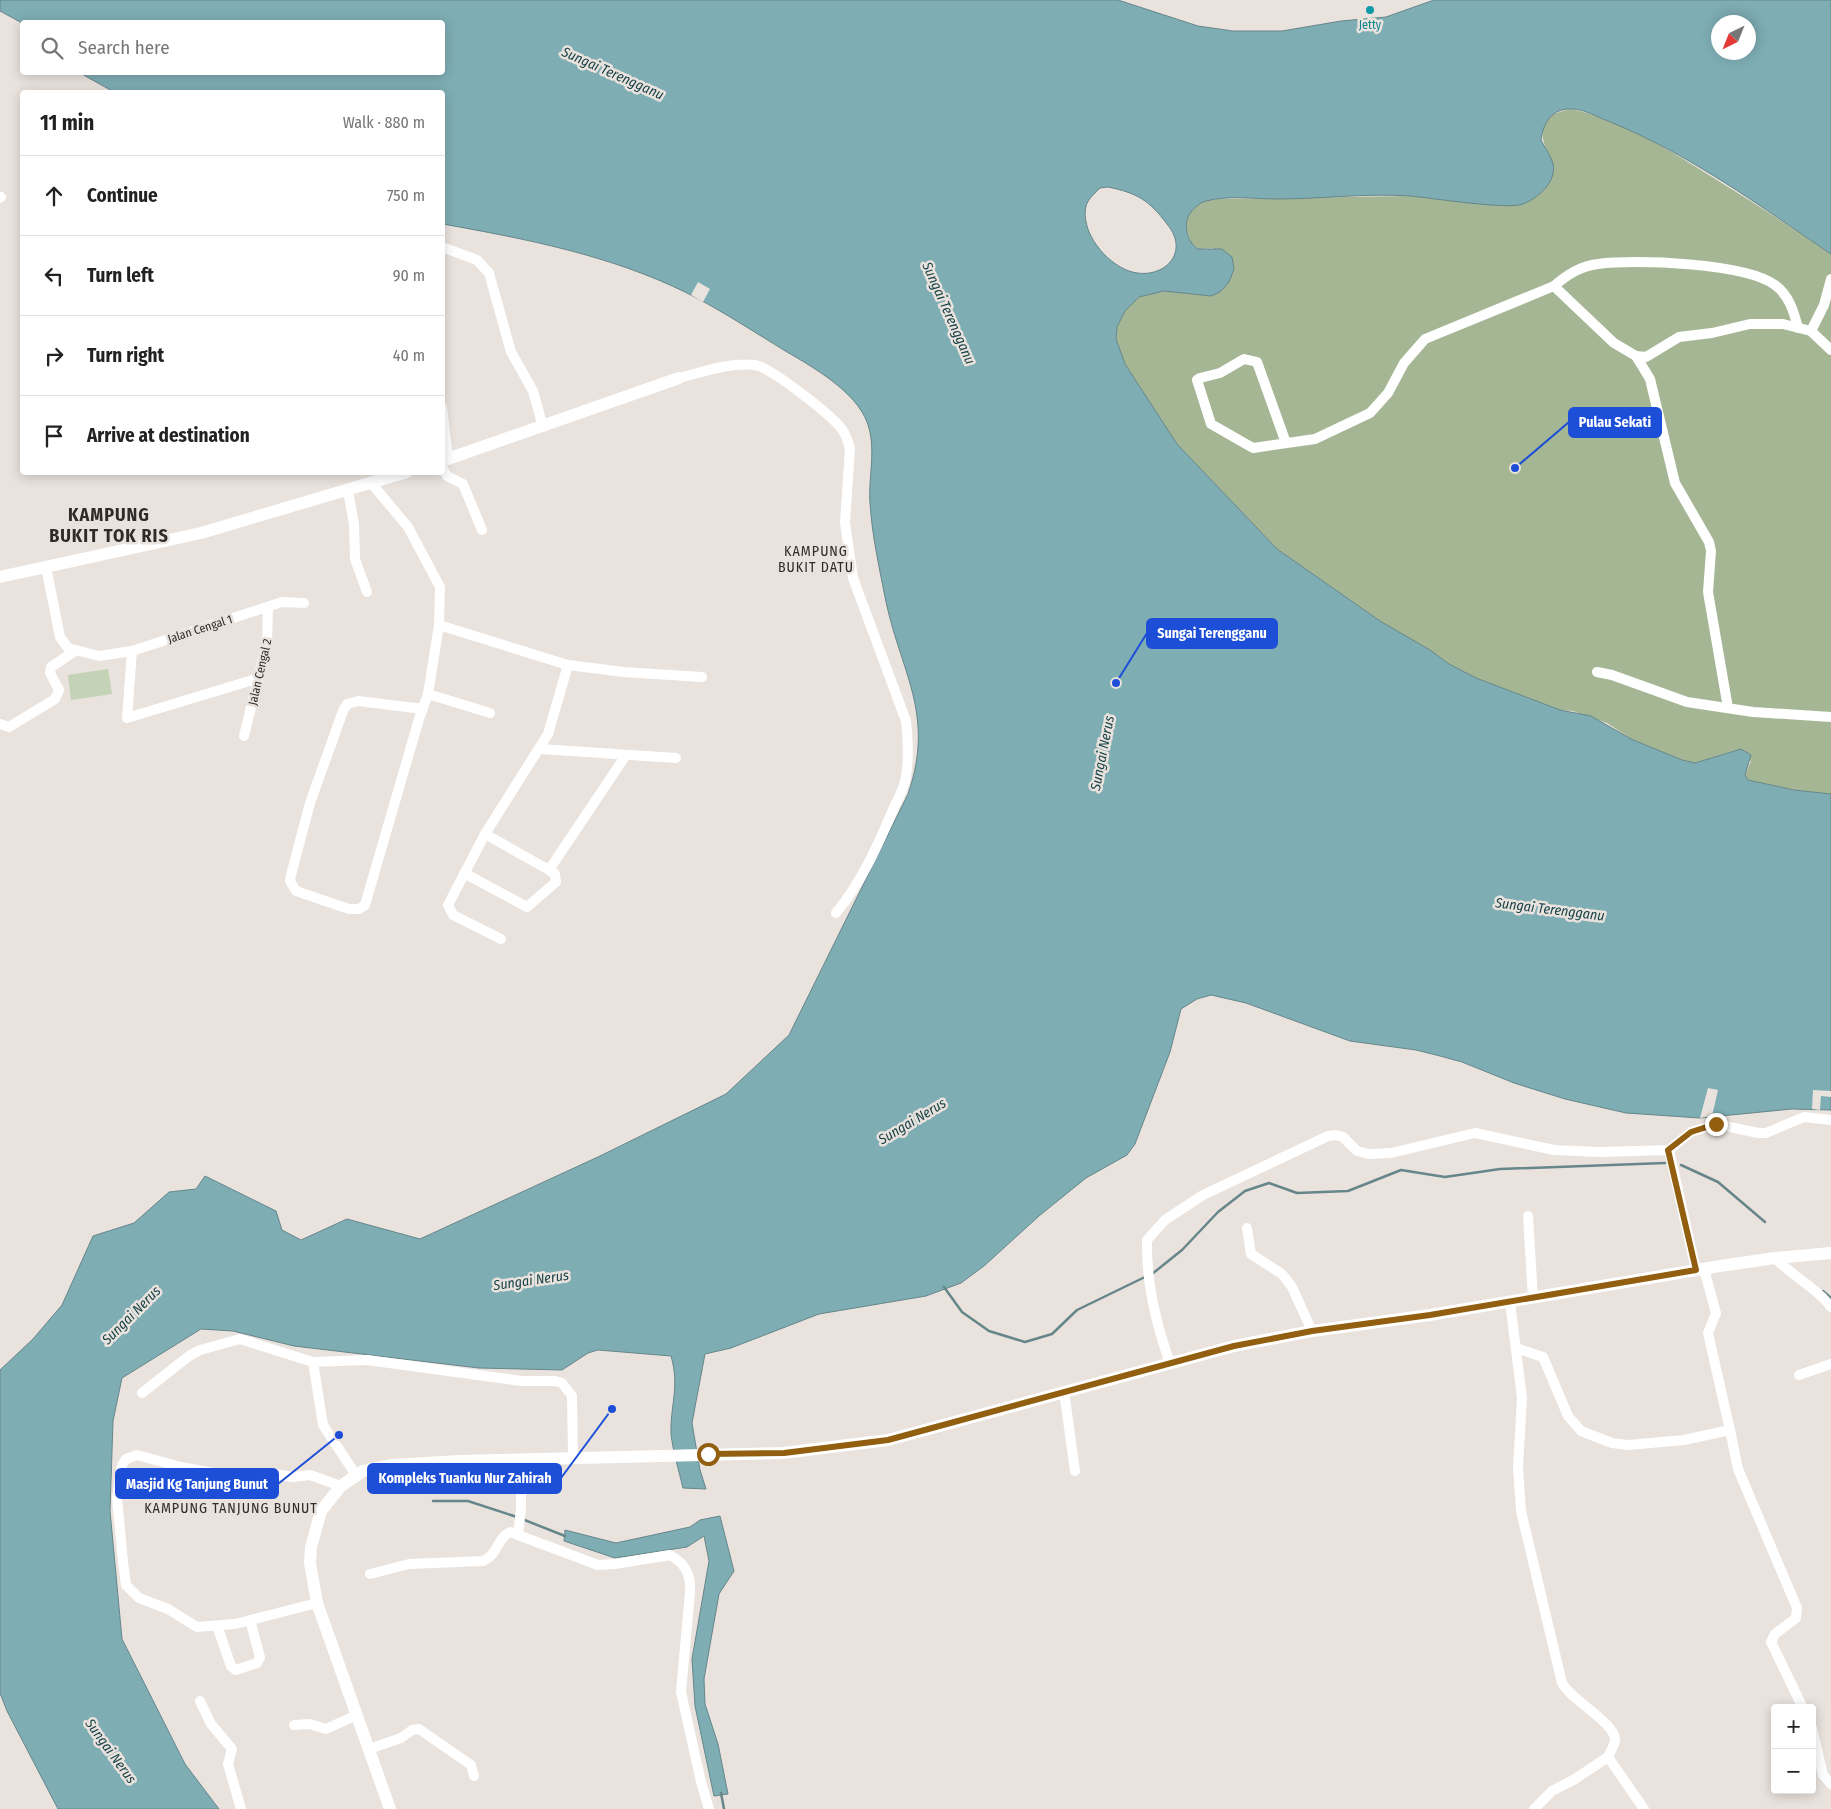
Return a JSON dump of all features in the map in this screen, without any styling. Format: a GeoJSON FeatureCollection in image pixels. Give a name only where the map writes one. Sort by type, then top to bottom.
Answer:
{"type":"FeatureCollection","features":[{"type":"Feature","properties":{"kind":"street"},"geometry":{"type":"LineString","coordinates":[[445,248],[477,260],[489,272],[511,352],[529,384],[543,427]]}},
{"type":"Feature","properties":{"kind":"street"},"geometry":{"type":"LineString","coordinates":[[1286,443],[1257,362],[1244,359],[1220,373],[1197,380],[1211,424],[1253,448],[1315,439],[1370,413],[1388,393],[1404,363],[1425,340],[1554,286],[1568,273],[1597,264],[1709,266],[1754,274],[1775,285],[1792,307],[1798,328]]}},
{"type":"Feature","properties":{"kind":"street"},"geometry":{"type":"LineString","coordinates":[[1811,331],[1824,305],[1831,279]]}},
{"type":"Feature","properties":{"kind":"street"},"geometry":{"type":"LineString","coordinates":[[1554,286],[1614,343],[1636,356],[1650,379],[1674,483],[1709,542],[1711,551],[1708,592],[1728,708]]}},
{"type":"Feature","properties":{"kind":"street"},"geometry":{"type":"LineString","coordinates":[[1636,356],[1646,356],[1679,337],[1712,334],[1750,324],[1783,324],[1811,331],[1831,350]]}},
{"type":"Feature","properties":{"kind":"street"},"geometry":{"type":"LineString","coordinates":[[445,462],[680,378],[721,368],[757,365],[771,372],[828,415],[841,428],[848,440],[850,449],[845,523],[853,578],[906,722],[908,740],[906,776],[902,790],[871,858],[836,913]]}},
{"type":"Feature","properties":{"kind":"street"},"geometry":{"type":"LineString","coordinates":[[445,467],[447,476],[463,484],[482,530]]}},
{"type":"Feature","properties":{"kind":"street"},"geometry":{"type":"LineString","coordinates":[[0,577],[200,533],[372,484],[384,476]]}},
{"type":"Feature","properties":{"kind":"street"},"geometry":{"type":"LineString","coordinates":[[372,484],[408,527],[438,578],[441,596],[439,625],[428,694],[422,708],[365,905],[359,909],[348,909],[296,890],[290,881],[296,857],[310,803],[342,711],[351,701],[422,708]]}},
{"type":"Feature","properties":{"kind":"street"},"geometry":{"type":"LineString","coordinates":[[348,491],[354,524],[355,559],[367,592]]}},
{"type":"Feature","properties":{"kind":"street"},"geometry":{"type":"LineString","coordinates":[[0,724],[9,727],[55,699],[59,690],[50,673],[51,667],[75,651],[64,643],[57,631],[46,567]]}},
{"type":"Feature","properties":{"kind":"street","name":"Jalan Cengal 1"},"geometry":{"type":"LineString","coordinates":[[75,651],[98,656],[132,651],[286,602],[304,603]]}},
{"type":"Feature","properties":{"kind":"street","name":"Jalan Cengal 2"},"geometry":{"type":"LineString","coordinates":[[244,736],[268,636],[268,608]]}},
{"type":"Feature","properties":{"kind":"street"},"geometry":{"type":"LineString","coordinates":[[439,625],[568,665],[624,672],[702,676]]}},
{"type":"Feature","properties":{"kind":"street"},"geometry":{"type":"LineString","coordinates":[[132,651],[127,718],[259,678]]}},
{"type":"Feature","properties":{"kind":"street"},"geometry":{"type":"LineString","coordinates":[[501,939],[450,911],[448,906],[485,834],[540,749],[554,719],[568,665]]}},
{"type":"Feature","properties":{"kind":"street"},"geometry":{"type":"LineString","coordinates":[[1596,672],[1612,675],[1687,702],[1753,712],[1831,717]]}},
{"type":"Feature","properties":{"kind":"street"},"geometry":{"type":"LineString","coordinates":[[428,694],[490,713]]}},
{"type":"Feature","properties":{"kind":"street"},"geometry":{"type":"LineString","coordinates":[[540,749],[676,758]]}},
{"type":"Feature","properties":{"kind":"street"},"geometry":{"type":"LineString","coordinates":[[549,870],[626,754]]}},
{"type":"Feature","properties":{"kind":"street"},"geometry":{"type":"LineString","coordinates":[[464,873],[527,907],[556,882],[555,874],[485,834]]}},
{"type":"Feature","properties":{"kind":"street"},"geometry":{"type":"LineString","coordinates":[[1170,1363],[1161,1338],[1149,1284],[1147,1240],[1168,1218],[1203,1195],[1328,1136],[1336,1135],[1343,1137],[1357,1151],[1369,1154],[1390,1154],[1475,1133],[1554,1150],[1600,1152],[1668,1150],[1691,1132],[1716,1124],[1758,1134],[1766,1133],[1804,1117],[1831,1120]]}},
{"type":"Feature","properties":{"kind":"street"},"geometry":{"type":"LineString","coordinates":[[1668,1150],[1700,1269],[1716,1313],[1708,1333],[1738,1469],[1797,1608],[1796,1618],[1775,1634],[1771,1642],[1801,1704]]}},
{"type":"Feature","properties":{"kind":"street"},"geometry":{"type":"LineString","coordinates":[[1528,1216],[1532,1298]]}},
{"type":"Feature","properties":{"kind":"street"},"geometry":{"type":"LineString","coordinates":[[1247,1228],[1251,1254],[1282,1274],[1292,1287],[1312,1331]]}},
{"type":"Feature","properties":{"kind":"street"},"geometry":{"type":"LineString","coordinates":[[390,1809],[317,1602],[310,1563],[311,1547],[321,1511],[341,1486],[356,1474],[392,1465],[573,1457],[784,1453],[888,1440],[1234,1346],[1312,1331],[1430,1315],[1700,1269],[1775,1258],[1831,1253]]}},
{"type":"Feature","properties":{"kind":"street"},"geometry":{"type":"LineString","coordinates":[[1775,1258],[1787,1271],[1822,1297],[1831,1307]]}},
{"type":"Feature","properties":{"kind":"street"},"geometry":{"type":"LineString","coordinates":[[1510,1302],[1522,1398],[1518,1467],[1521,1511],[1562,1683],[1571,1695],[1599,1718],[1614,1734],[1615,1743],[1608,1757],[1552,1791],[1534,1809]]}},
{"type":"Feature","properties":{"kind":"street"},"geometry":{"type":"LineString","coordinates":[[142,1393],[189,1356],[240,1338],[313,1362],[367,1360],[510,1379],[555,1381],[568,1389],[572,1396],[573,1457]]}},
{"type":"Feature","properties":{"kind":"street"},"geometry":{"type":"LineString","coordinates":[[1516,1348],[1543,1357],[1568,1416],[1580,1432],[1612,1443],[1628,1446],[1684,1440],[1730,1430]]}},
{"type":"Feature","properties":{"kind":"street"},"geometry":{"type":"LineString","coordinates":[[313,1362],[323,1424],[356,1474]]}},
{"type":"Feature","properties":{"kind":"street"},"geometry":{"type":"LineString","coordinates":[[1799,1375],[1831,1364]]}},
{"type":"Feature","properties":{"kind":"street"},"geometry":{"type":"LineString","coordinates":[[1064,1391],[1075,1471]]}},
{"type":"Feature","properties":{"kind":"street"},"geometry":{"type":"LineString","coordinates":[[317,1602],[250,1620],[217,1626],[192,1626],[168,1609],[139,1598],[126,1585],[117,1498],[122,1465],[126,1459],[138,1455],[159,1459],[181,1467],[229,1476],[269,1473],[294,1477],[310,1475],[341,1486]]}},
{"type":"Feature","properties":{"kind":"street"},"geometry":{"type":"LineString","coordinates":[[518,1531],[521,1509],[521,1460]]}},
{"type":"Feature","properties":{"kind":"street"},"geometry":{"type":"LineString","coordinates":[[370,1574],[409,1564],[483,1561],[493,1554],[507,1533],[518,1531],[598,1564],[615,1564],[670,1555],[687,1569],[690,1579],[680,1692],[709,1809]]}},
{"type":"Feature","properties":{"kind":"street"},"geometry":{"type":"LineString","coordinates":[[217,1626],[231,1666],[236,1670],[241,1670],[257,1663],[260,1657],[250,1620]]}},
{"type":"Feature","properties":{"kind":"street"},"geometry":{"type":"LineString","coordinates":[[200,1701],[211,1724],[232,1749],[228,1764],[241,1809]]}},
{"type":"Feature","properties":{"kind":"street"},"geometry":{"type":"LineString","coordinates":[[294,1725],[310,1724],[326,1729],[357,1716]]}},
{"type":"Feature","properties":{"kind":"street"},"geometry":{"type":"LineString","coordinates":[[369,1749],[419,1729],[471,1764],[474,1776]]}},
{"type":"Feature","properties":{"kind":"street"},"geometry":{"type":"LineString","coordinates":[[1816,1745],[1823,1775],[1831,1784]]}},
{"type":"Feature","properties":{"kind":"street"},"geometry":{"type":"LineString","coordinates":[[1608,1757],[1644,1809]]}},
{"type":"Feature","properties":{"kind":"green space"},"geometry":{"type":"Polygon","coordinates":[[[1571,109],[1608,120],[1645,137],[1757,205],[1831,254],[1831,794],[1794,790],[1748,780],[1745,775],[1751,761],[1736,750],[1695,763],[1682,760],[1631,739],[1607,723],[1573,711],[1560,710],[1476,678],[1449,664],[1430,650],[1380,621],[1277,549],[1177,444],[1125,364],[1116,339],[1117,327],[1125,311],[1139,297],[1164,291],[1211,296],[1213,248],[1198,249],[1191,242],[1187,231],[1187,219],[1191,211],[1203,201],[1216,199],[1408,196],[1501,205],[1553,164],[1545,145],[1542,129],[1550,117],[1571,109]]]}},
{"type":"Feature","properties":{"kind":"green space"},"geometry":{"type":"Polygon","coordinates":[[[108,669],[112,694],[71,700],[68,675],[108,669]]]}},
{"type":"Feature","properties":{"kind":"water","name":"Sungai Nerus"},"geometry":{"type":"Polygon","coordinates":[[[0,0],[1118,0],[1198,26],[1233,31],[1282,31],[1341,21],[1386,17],[1434,0],[1831,0],[1831,254],[1695,164],[1638,134],[1581,110],[1565,109],[1554,114],[1546,122],[1542,134],[1541,140],[1553,164],[1552,177],[1535,198],[1523,204],[1486,205],[1393,195],[1294,199],[1233,198],[1215,199],[1202,203],[1188,216],[1187,232],[1191,242],[1198,249],[1222,249],[1232,257],[1234,269],[1229,282],[1220,292],[1211,296],[1164,291],[1139,297],[1125,311],[1117,327],[1116,339],[1125,364],[1177,444],[1277,549],[1380,621],[1430,650],[1449,664],[1476,678],[1560,710],[1591,716],[1631,739],[1682,760],[1695,763],[1741,749],[1751,755],[1745,775],[1748,780],[1794,790],[1831,794],[1831,1110],[1792,1109],[1700,1118],[1626,1113],[1565,1099],[1440,1056],[1416,1050],[1350,1041],[1246,1003],[1211,995],[1197,999],[1181,1009],[1170,1052],[1135,1144],[1127,1155],[1086,1178],[1039,1216],[984,1266],[961,1283],[926,1296],[819,1314],[731,1348],[705,1354],[692,1423],[700,1470],[706,1489],[683,1488],[671,1434],[675,1377],[671,1356],[598,1350],[588,1353],[562,1370],[479,1368],[294,1346],[233,1331],[201,1329],[122,1378],[113,1421],[110,1511],[122,1639],[185,1764],[219,1809],[58,1809],[7,1711],[0,1693],[0,1370],[33,1339],[62,1305],[93,1236],[134,1223],[169,1192],[196,1189],[205,1176],[276,1211],[282,1230],[301,1240],[347,1219],[420,1239],[600,1156],[726,1094],[789,1035],[908,794],[916,765],[918,740],[917,716],[913,693],[891,624],[874,539],[870,503],[872,452],[870,432],[867,422],[854,401],[833,381],[725,314],[687,293],[658,280],[598,258],[536,242],[445,224],[445,90],[110,90],[84,75],[445,75],[445,20],[20,20],[20,22],[0,11],[0,0]],[[1108,187],[1100,188],[1086,206],[1087,226],[1091,236],[1104,254],[1120,267],[1129,271],[1152,273],[1162,269],[1174,255],[1176,246],[1174,235],[1154,209],[1135,195],[1108,187]]]}},
{"type":"Feature","properties":{"kind":"water"},"geometry":{"type":"Polygon","coordinates":[[[720,1516],[734,1571],[719,1594],[704,1679],[705,1704],[718,1744],[728,1794],[714,1796],[695,1706],[692,1659],[709,1561],[704,1536],[687,1547],[615,1558],[564,1541],[565,1530],[616,1543],[690,1527],[700,1520],[720,1516]]]}},
{"type":"Feature","properties":{"kind":"pier"},"geometry":{"type":"Polygon","coordinates":[[[698,282],[710,289],[703,302],[691,295],[698,282]]]}},
{"type":"Feature","properties":{"kind":"pier"},"geometry":{"type":"Polygon","coordinates":[[[1708,1088],[1718,1090],[1712,1116],[1700,1118],[1708,1088]]]}},
{"type":"Feature","properties":{"kind":"pier"},"geometry":{"type":"Polygon","coordinates":[[[1813,1090],[1831,1091],[1831,1097],[1821,1096],[1820,1110],[1812,1109],[1813,1090]]]}},
{"type":"Feature","properties":{"kind":"waterway"},"geometry":{"type":"LineString","coordinates":[[1152,1274],[1182,1250],[1218,1212],[1245,1191],[1269,1183],[1297,1193],[1348,1191],[1401,1170],[1445,1177],[1500,1169],[1665,1163]]}},
{"type":"Feature","properties":{"kind":"waterway"},"geometry":{"type":"LineString","coordinates":[[1681,1165],[1718,1182],[1765,1222]]}},
{"type":"Feature","properties":{"kind":"waterway"},"geometry":{"type":"LineString","coordinates":[[944,1287],[962,1312],[989,1331],[1025,1342],[1052,1334],[1077,1310],[1147,1276]]}},
{"type":"Feature","properties":{"kind":"waterway"},"geometry":{"type":"LineString","coordinates":[[1823,1291],[1831,1298]]}},
{"type":"Feature","properties":{"kind":"waterway"},"geometry":{"type":"LineString","coordinates":[[433,1501],[468,1501],[517,1517]]}},
{"type":"Feature","properties":{"kind":"waterway"},"geometry":{"type":"LineString","coordinates":[[522,1519],[565,1536]]}},
{"type":"Feature","properties":{"kind":"waterway"},"geometry":{"type":"LineString","coordinates":[[721,1793],[724,1809]]}},
{"type":"Feature","properties":{"kind":"place","name":"Jetty"},"geometry":{"type":"Point","coordinates":[1370,10]}},
{"type":"Feature","properties":{"kind":"place","name":"Pulau Sekati"},"geometry":{"type":"Point","coordinates":[1515,468]}},
{"type":"Feature","properties":{"kind":"place","name":"Sungai Terengganu"},"geometry":{"type":"Point","coordinates":[1116,683]}},
{"type":"Feature","properties":{"kind":"place","name":"Kompleks Tuanku Nur Zahirah"},"geometry":{"type":"Point","coordinates":[612,1409]}},
{"type":"Feature","properties":{"kind":"place","name":"Masjid Kg Tanjung Bunut"},"geometry":{"type":"Point","coordinates":[339,1435]}},
{"type":"Feature","properties":{"kind":"district","name":"KAMPUNG BUKIT TOK RIS"},"geometry":{"type":"Point","coordinates":[109,525]}},
{"type":"Feature","properties":{"kind":"district","name":"KAMPUNG BUKIT DATU"},"geometry":{"type":"Point","coordinates":[816,560]}},
{"type":"Feature","properties":{"kind":"district","name":"KAMPUNG TANJUNG BUNUT"},"geometry":{"type":"Point","coordinates":[231,1508]}},
{"type":"Feature","properties":{"kind":"route"},"geometry":{"type":"LineString","coordinates":[[708,1454],[784,1453],[888,1440],[1234,1346],[1312,1331],[1430,1315],[1696,1270],[1668,1150],[1691,1132],[1716,1124]]}}]}
